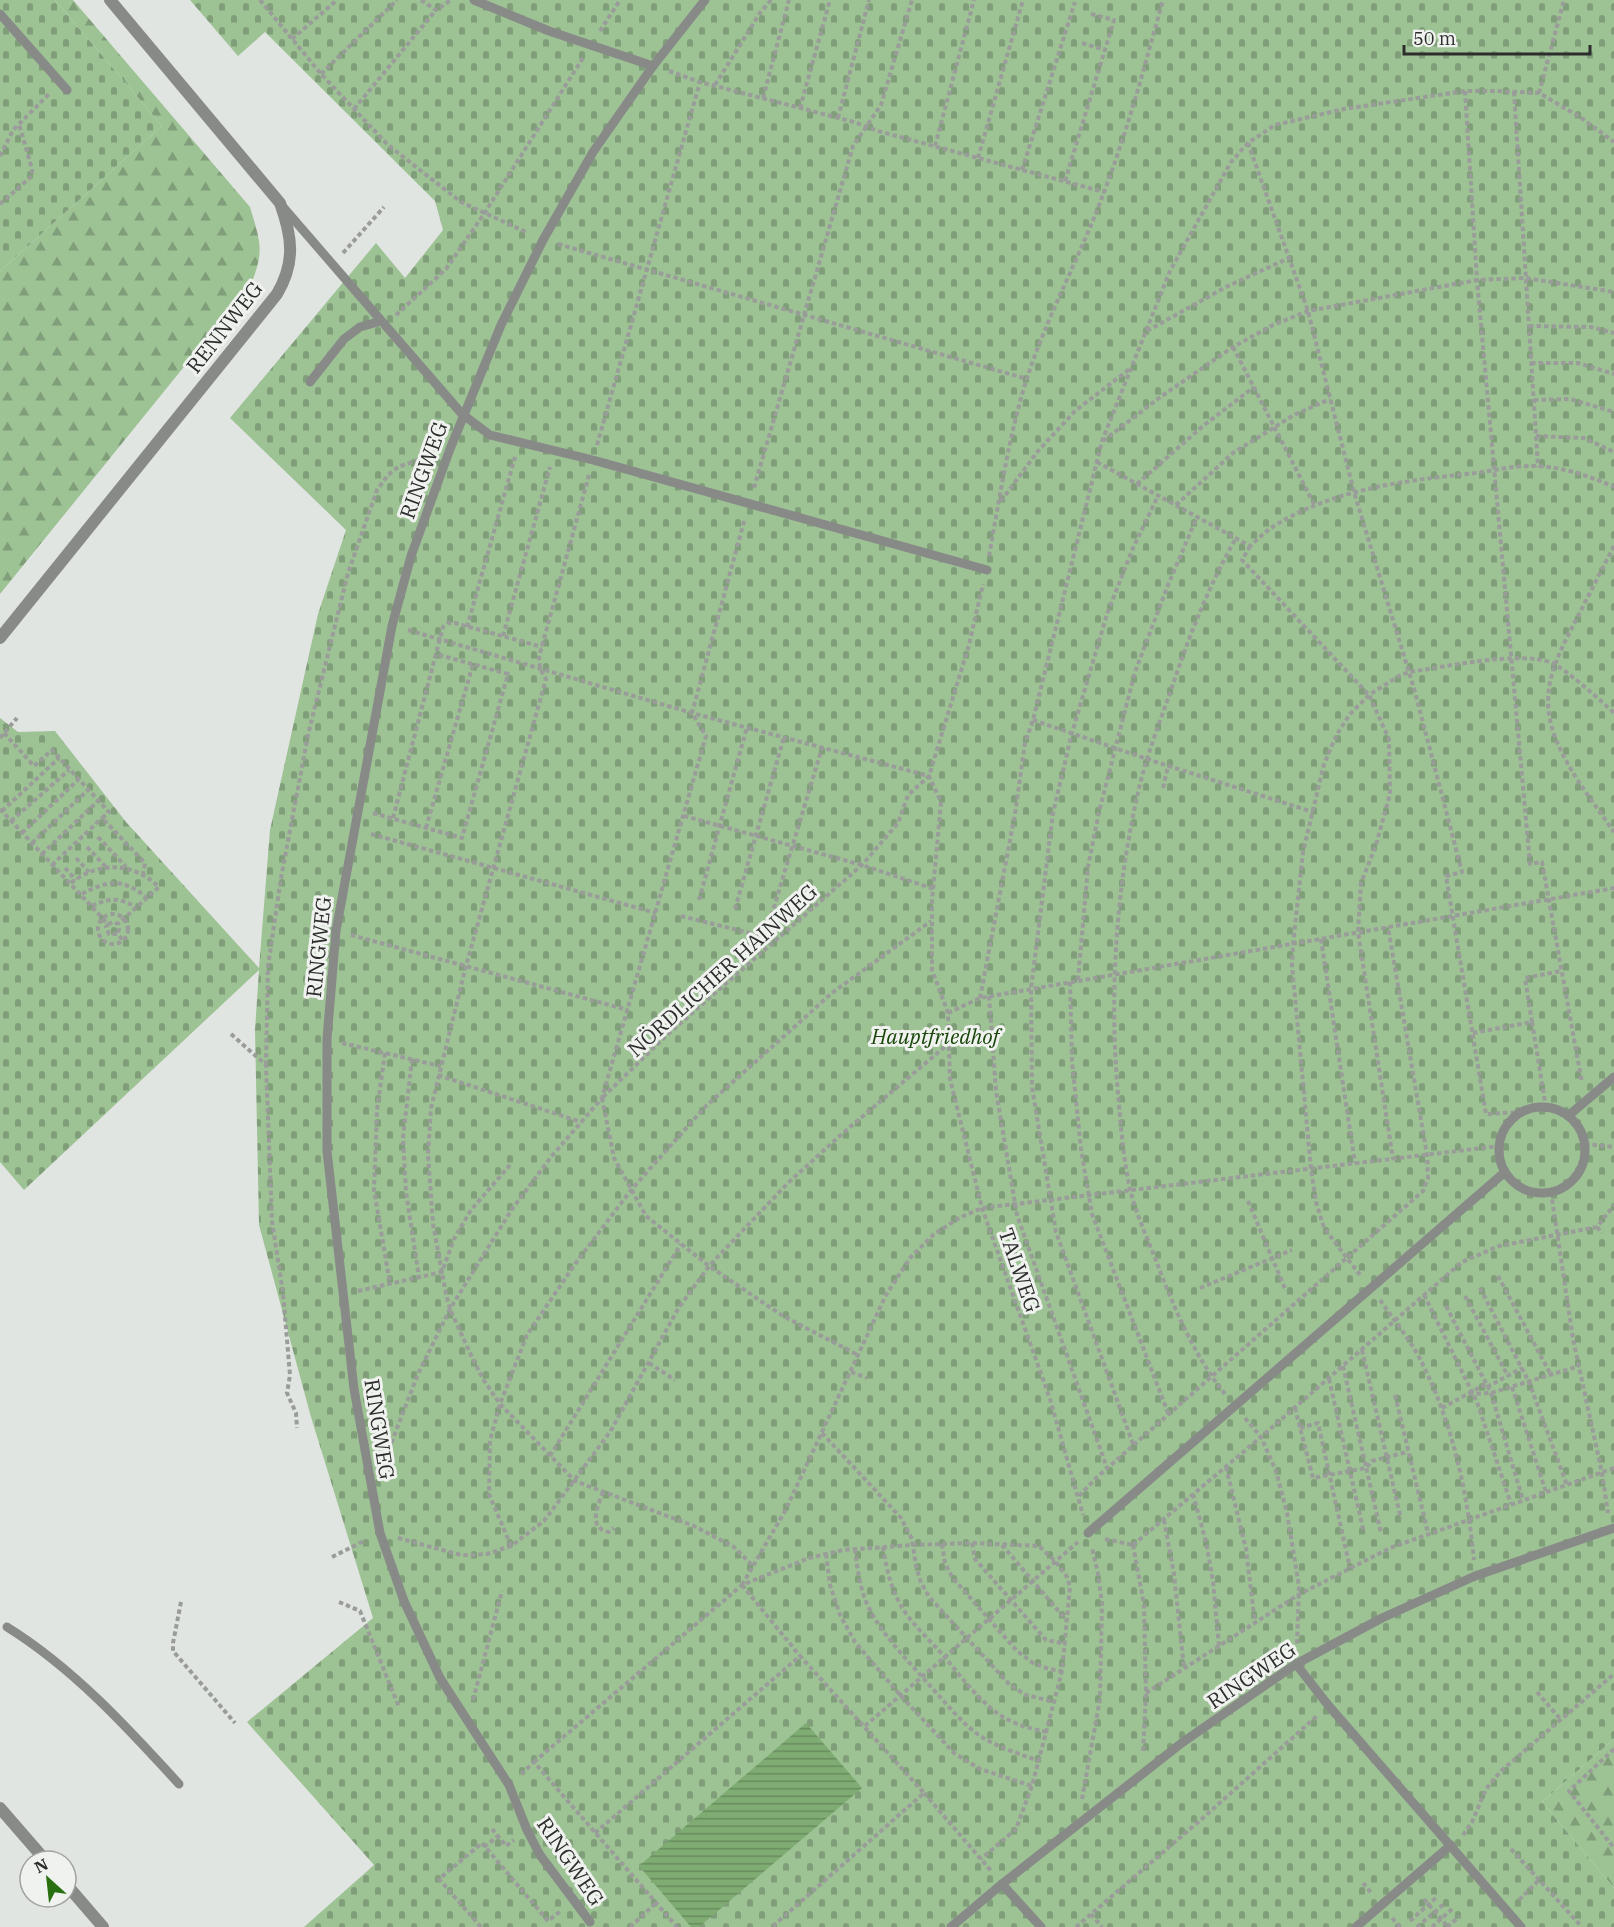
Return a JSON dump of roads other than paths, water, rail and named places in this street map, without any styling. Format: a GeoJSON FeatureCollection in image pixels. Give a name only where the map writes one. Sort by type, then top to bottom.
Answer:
{"type":"FeatureCollection","features":[{"type":"Feature","properties":{"kind":"street","name":"RENNWEG"},"geometry":{"type":"LineString","coordinates":[[0,638],[286,280],[291,245],[288,225],[279,202],[110,0]]}},
{"type":"Feature","properties":{"kind":"street"},"geometry":{"type":"LineString","coordinates":[[0,1808],[36,1849]]}},
{"type":"Feature","properties":{"kind":"street"},"geometry":{"type":"LineString","coordinates":[[78,1898],[103,1927]]}},
{"type":"Feature","properties":{"kind":"lane"},"geometry":{"type":"LineString","coordinates":[[474,0],[549,31],[653,66]]}},
{"type":"Feature","properties":{"kind":"lane","name":"RINGWEG"},"geometry":{"type":"LineString","coordinates":[[590,1922],[540,1855],[526,1830],[508,1785],[440,1678],[404,1601],[380,1533],[354,1389],[342,1294],[327,1151],[327,1039],[336,931],[392,626],[411,556],[462,414],[501,325],[543,240],[593,152],[653,66],[705,0]]}},
{"type":"Feature","properties":{"kind":"lane"},"geometry":{"type":"LineString","coordinates":[[0,14],[63,86]]}},
{"type":"Feature","properties":{"kind":"lane"},"geometry":{"type":"LineString","coordinates":[[279,202],[462,414],[490,435],[593,460],[987,570]]}},
{"type":"Feature","properties":{"kind":"lane"},"geometry":{"type":"LineString","coordinates":[[310,382],[344,339],[360,327],[383,323]]}},
{"type":"Feature","properties":{"kind":"lane"},"geometry":{"type":"LineString","coordinates":[[1568,1116],[1614,1077]]}},
{"type":"Feature","properties":{"kind":"lane"},"geometry":{"type":"LineString","coordinates":[[1534,1108],[1558,1110],[1568,1116],[1582,1134],[1585,1144],[1581,1169],[1574,1180],[1563,1188],[1538,1193],[1513,1182],[1505,1172],[1500,1159],[1499,1146],[1503,1132],[1512,1120],[1534,1108]]}},
{"type":"Feature","properties":{"kind":"lane"},"geometry":{"type":"LineString","coordinates":[[1088,1533],[1505,1172]]}},
{"type":"Feature","properties":{"kind":"lane","name":"RINGWEG"},"geometry":{"type":"LineString","coordinates":[[951,1927],[1077,1824],[1183,1742],[1296,1664],[1382,1618],[1475,1576],[1612,1529]]}},
{"type":"Feature","properties":{"kind":"lane"},"geometry":{"type":"LineString","coordinates":[[7,1627],[52,1658],[131,1731],[179,1784]]}},
{"type":"Feature","properties":{"kind":"lane"},"geometry":{"type":"LineString","coordinates":[[1296,1664],[1328,1705],[1521,1927]]}},
{"type":"Feature","properties":{"kind":"lane"},"geometry":{"type":"LineString","coordinates":[[1356,1927],[1451,1845]]}},
{"type":"Feature","properties":{"kind":"lane"},"geometry":{"type":"LineString","coordinates":[[1002,1884],[1041,1927]]}},
{"type":"Feature","properties":{"kind":"park label","name":"Hauptfriedhof"},"geometry":{"type":"Point","coordinates":[935,1036]}}]}
